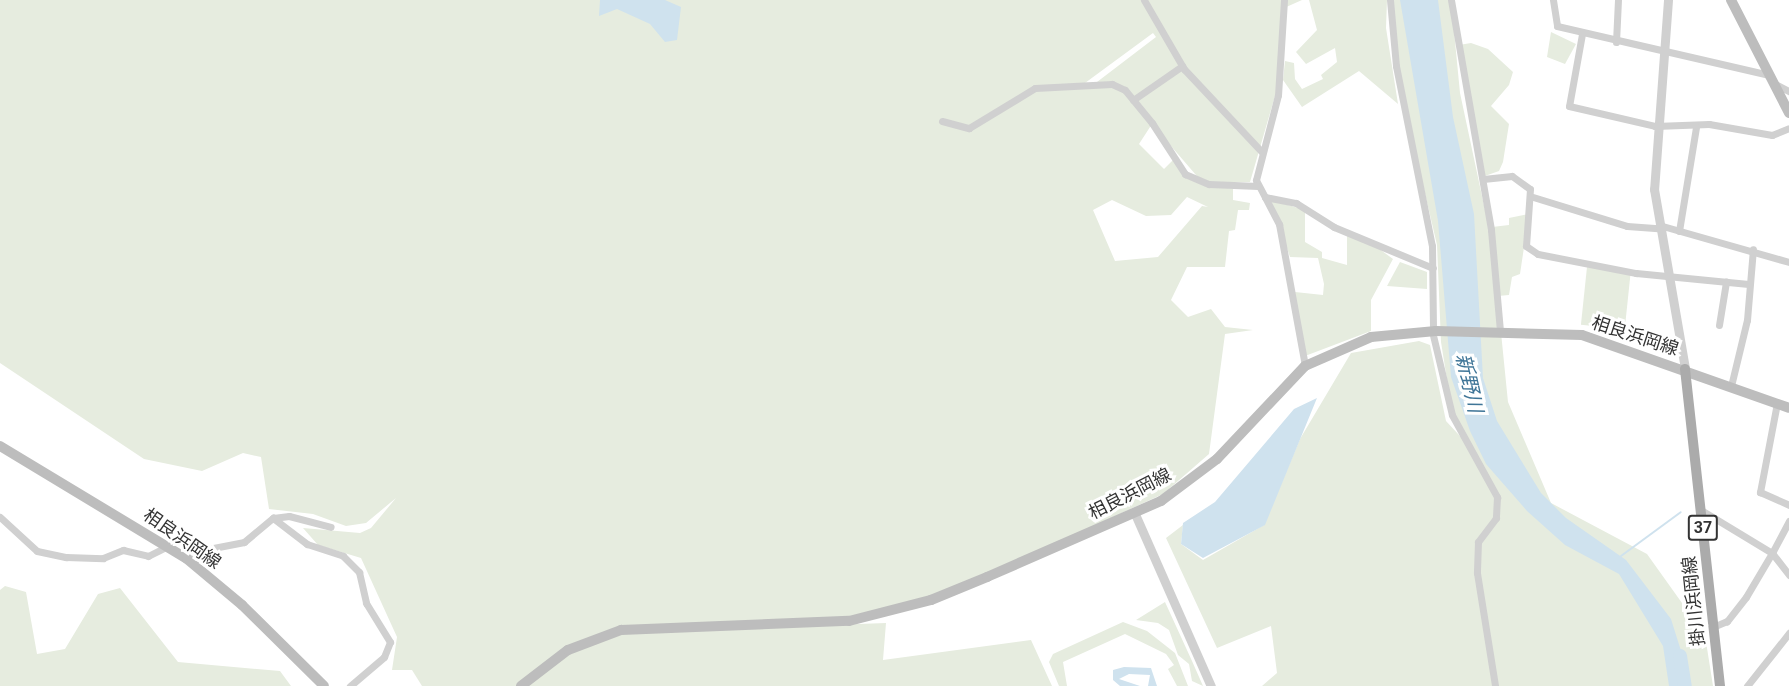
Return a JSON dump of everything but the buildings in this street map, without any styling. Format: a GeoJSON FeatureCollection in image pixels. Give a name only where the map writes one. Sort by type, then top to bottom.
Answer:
{"type":"FeatureCollection","features":[{"type":"Feature","properties":{"kind":"main road"},"geometry":{"type":"LineString","coordinates":[[1731,0],[1789,113]]}},
{"type":"Feature","properties":{"kind":"main road","name":"相良浜岡線"},"geometry":{"type":"LineString","coordinates":[[521,686],[568,650],[621,630],[670,625],[811,625],[905,608],[1135,514],[1204,471],[1305,366],[1371,337],[1434,331],[1498,330],[1582,335],[1685,369],[1789,408]]}},
{"type":"Feature","properties":{"kind":"main road","name":"掛川浜岡線"},"geometry":{"type":"LineString","coordinates":[[1685,369],[1720,686]]}},
{"type":"Feature","properties":{"kind":"main road","name":"相良浜岡線"},"geometry":{"type":"LineString","coordinates":[[0,446],[187,559],[242,605],[324,686]]}},
{"type":"Feature","properties":{"kind":"street"},"geometry":{"type":"LineString","coordinates":[[1144,0],[1182,66],[1262,152]]}},
{"type":"Feature","properties":{"kind":"street"},"geometry":{"type":"LineString","coordinates":[[1284,0],[1278,95],[1262,152],[1258,186],[1279,224],[1305,366]]}},
{"type":"Feature","properties":{"kind":"street"},"geometry":{"type":"LineString","coordinates":[[1390,0],[1396,66],[1433,268],[1434,331],[1452,415],[1497,497],[1496,518],[1478,542],[1476,573],[1495,686]]}},
{"type":"Feature","properties":{"kind":"street"},"geometry":{"type":"LineString","coordinates":[[1451,0],[1457,54],[1483,179],[1498,330]]}},
{"type":"Feature","properties":{"kind":"street"},"geometry":{"type":"LineString","coordinates":[[1553,0],[1557,26],[1772,79],[1789,91]]}},
{"type":"Feature","properties":{"kind":"street"},"geometry":{"type":"LineString","coordinates":[[1616,42],[1618,0]]}},
{"type":"Feature","properties":{"kind":"street"},"geometry":{"type":"LineString","coordinates":[[1668,0],[1665,54],[1655,126],[1658,227],[1685,369]]}},
{"type":"Feature","properties":{"kind":"street"},"geometry":{"type":"LineString","coordinates":[[1582,33],[1569,106],[1655,126],[1696,127],[1709,124],[1772,135],[1789,128]]}},
{"type":"Feature","properties":{"kind":"street"},"geometry":{"type":"LineString","coordinates":[[1133,100],[1182,66]]}},
{"type":"Feature","properties":{"kind":"street"},"geometry":{"type":"LineString","coordinates":[[942,122],[969,128],[1035,88],[1097,82],[1125,90],[1185,174],[1209,184],[1258,186]]}},
{"type":"Feature","properties":{"kind":"street"},"geometry":{"type":"LineString","coordinates":[[1679,231],[1696,127]]}},
{"type":"Feature","properties":{"kind":"street"},"geometry":{"type":"LineString","coordinates":[[1483,179],[1512,176],[1522,179],[1533,197],[1527,236],[1531,251],[1668,278],[1748,284]]}},
{"type":"Feature","properties":{"kind":"street"},"geometry":{"type":"LineString","coordinates":[[1265,197],[1296,203],[1334,226],[1433,268]]}},
{"type":"Feature","properties":{"kind":"street"},"geometry":{"type":"LineString","coordinates":[[1533,197],[1628,226],[1658,227],[1679,231],[1753,249],[1789,262]]}},
{"type":"Feature","properties":{"kind":"street"},"geometry":{"type":"LineString","coordinates":[[1731,386],[1747,320],[1748,284],[1753,249]]}},
{"type":"Feature","properties":{"kind":"street"},"geometry":{"type":"LineString","coordinates":[[1719,325],[1726,282]]}},
{"type":"Feature","properties":{"kind":"street"},"geometry":{"type":"LineString","coordinates":[[1777,403],[1760,492],[1789,505]]}},
{"type":"Feature","properties":{"kind":"street"},"geometry":{"type":"LineString","coordinates":[[1701,510],[1772,553],[1789,575]]}},
{"type":"Feature","properties":{"kind":"street"},"geometry":{"type":"LineString","coordinates":[[1135,514],[1211,686]]}},
{"type":"Feature","properties":{"kind":"street"},"geometry":{"type":"LineString","coordinates":[[187,559],[203,550],[244,542],[273,518],[290,516],[331,527]]}},
{"type":"Feature","properties":{"kind":"street"},"geometry":{"type":"LineString","coordinates":[[0,517],[38,551],[66,556],[103,558],[123,550],[148,556],[168,546]]}},
{"type":"Feature","properties":{"kind":"street"},"geometry":{"type":"LineString","coordinates":[[273,518],[307,544],[343,556],[359,572],[366,603],[390,642],[384,657],[350,686]]}},
{"type":"Feature","properties":{"kind":"street"},"geometry":{"type":"LineString","coordinates":[[1713,627],[1727,621],[1746,597],[1789,522]]}},
{"type":"Feature","properties":{"kind":"street"},"geometry":{"type":"LineString","coordinates":[[1747,686],[1789,633]]}},
{"type":"Feature","properties":{"kind":"shaded area"},"geometry":{"type":"Polygon","coordinates":[[[0,0],[1302,0],[1284,8],[1277,89],[1250,182],[1202,182],[1152,124],[1139,144],[1164,169],[1173,160],[1195,182],[1233,189],[1233,200],[1250,203],[1249,210],[1238,210],[1235,230],[1229,231],[1225,267],[1187,267],[1171,300],[1188,317],[1211,309],[1225,327],[1253,330],[1225,334],[1209,454],[1163,494],[1006,566],[897,610],[804,626],[886,623],[883,660],[1031,640],[1052,686],[422,686],[412,670],[392,670],[397,637],[361,558],[318,545],[303,528],[360,533],[371,528],[396,498],[366,523],[346,526],[313,514],[269,509],[261,457],[243,453],[202,471],[144,459],[0,363],[0,0]],[[1153,33],[1085,83],[1097,82],[1156,37],[1153,33]],[[1187,197],[1171,215],[1146,216],[1112,200],[1093,210],[1115,261],[1158,257],[1202,206],[1208,207],[1187,197]]]}},
{"type":"Feature","properties":{"kind":"shaded area"},"geometry":{"type":"Polygon","coordinates":[[[1309,0],[1387,0],[1386,28],[1398,104],[1359,71],[1302,107],[1283,80],[1285,61],[1294,63],[1295,79],[1302,89],[1323,79],[1321,75],[1337,62],[1335,48],[1306,64],[1296,52],[1317,30],[1309,0]]]}},
{"type":"Feature","properties":{"kind":"shaded area"},"geometry":{"type":"Polygon","coordinates":[[[1391,0],[1451,0],[1460,93],[1492,243],[1508,402],[1551,503],[1647,554],[1682,603],[1682,612],[1701,610],[1713,686],[1262,686],[1277,673],[1271,626],[1217,648],[1166,538],[1183,525],[1181,544],[1203,560],[1264,525],[1300,439],[1351,353],[1419,341],[1430,345],[1446,421],[1472,449],[1453,417],[1441,342],[1437,245],[1399,82],[1391,0]]]}},
{"type":"Feature","properties":{"kind":"shaded area"},"geometry":{"type":"Polygon","coordinates":[[[1551,32],[1576,44],[1565,64],[1547,57],[1551,32]]]}},
{"type":"Feature","properties":{"kind":"shaded area"},"geometry":{"type":"Polygon","coordinates":[[[1471,43],[1488,49],[1513,72],[1509,85],[1491,106],[1509,124],[1503,162],[1499,171],[1482,177],[1459,45],[1471,43]]]}},
{"type":"Feature","properties":{"kind":"shaded area"},"geometry":{"type":"Polygon","coordinates":[[[1271,200],[1305,210],[1305,242],[1322,252],[1322,258],[1347,265],[1347,236],[1363,237],[1393,259],[1371,300],[1371,331],[1305,356],[1295,292],[1323,295],[1324,284],[1318,258],[1290,257],[1271,200]]]}},
{"type":"Feature","properties":{"kind":"shaded area"},"geometry":{"type":"Polygon","coordinates":[[[1529,214],[1520,274],[1512,277],[1509,295],[1498,296],[1492,227],[1509,225],[1509,218],[1529,214]]]}},
{"type":"Feature","properties":{"kind":"shaded area"},"geometry":{"type":"Polygon","coordinates":[[[1400,262],[1427,272],[1427,289],[1387,286],[1400,262]]]}},
{"type":"Feature","properties":{"kind":"shaded area"},"geometry":{"type":"Polygon","coordinates":[[[1587,267],[1631,272],[1625,329],[1581,325],[1587,267]]]}},
{"type":"Feature","properties":{"kind":"shaded area"},"geometry":{"type":"Polygon","coordinates":[[[5,586],[26,592],[37,654],[65,649],[98,594],[120,588],[178,662],[280,671],[291,686],[0,686],[0,590],[5,586]]]}},
{"type":"Feature","properties":{"kind":"shaded area"},"geometry":{"type":"Polygon","coordinates":[[[1165,602],[1203,686],[1192,681],[1189,664],[1178,655],[1169,630],[1158,623],[1136,620],[1165,602]]]}},
{"type":"Feature","properties":{"kind":"shaded area"},"geometry":{"type":"Polygon","coordinates":[[[1123,622],[1147,631],[1175,653],[1188,686],[1177,686],[1168,669],[1174,665],[1166,654],[1125,634],[1063,662],[1067,686],[1059,686],[1049,662],[1053,654],[1123,622]]]}},
{"type":"Feature","properties":{"kind":"water"},"geometry":{"type":"Polygon","coordinates":[[[600,0],[665,0],[681,7],[677,40],[665,42],[650,24],[617,9],[599,16],[600,0]]]}},
{"type":"Feature","properties":{"kind":"water"},"geometry":{"type":"Polygon","coordinates":[[[1400,0],[1438,0],[1453,117],[1474,214],[1483,378],[1497,421],[1541,493],[1566,518],[1626,560],[1671,619],[1682,654],[1683,686],[1669,686],[1663,646],[1619,574],[1565,545],[1527,511],[1486,464],[1470,431],[1451,377],[1438,221],[1400,0]]]}},
{"type":"Feature","properties":{"kind":"water"},"geometry":{"type":"Polygon","coordinates":[[[1317,398],[1265,525],[1203,558],[1181,544],[1183,523],[1215,502],[1294,409],[1317,398]]]}},
{"type":"Feature","properties":{"kind":"water"},"geometry":{"type":"Polygon","coordinates":[[[1124,667],[1151,668],[1157,686],[1148,686],[1150,675],[1129,674],[1119,679],[1140,686],[1120,686],[1113,680],[1113,670],[1124,667]]]}},
{"type":"Feature","properties":{"kind":"waterway"},"geometry":{"type":"LineString","coordinates":[[1621,556],[1681,512]]}},
{"type":"Feature","properties":{"kind":"waterway","name":"新野川"},"geometry":{"type":"LineString","coordinates":[[1680,656],[1685,686]]}}]}
